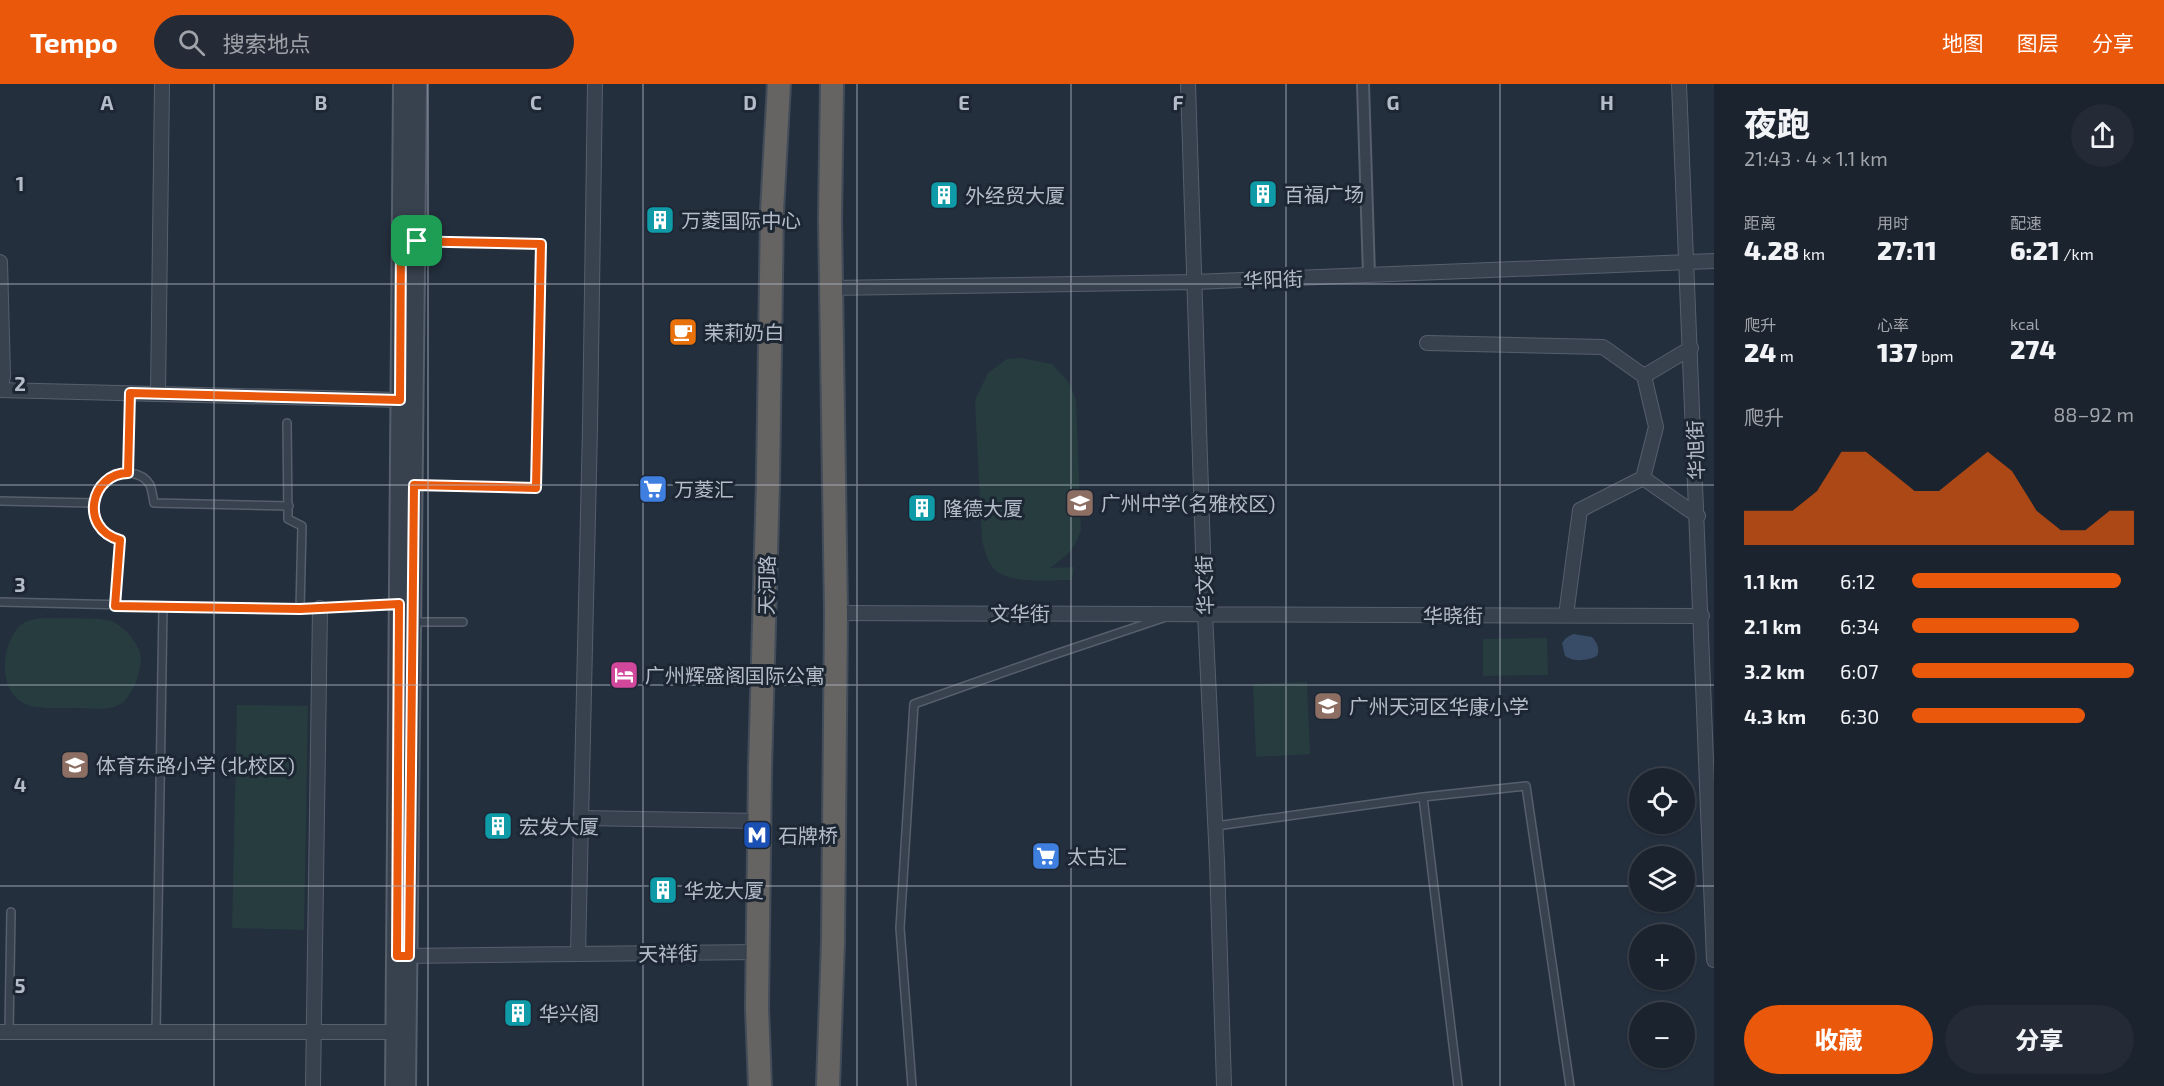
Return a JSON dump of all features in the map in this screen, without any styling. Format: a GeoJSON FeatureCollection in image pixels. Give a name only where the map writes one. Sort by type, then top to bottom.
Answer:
{"type":"FeatureCollection","features":[{"type":"Feature","properties":{"kind":"highway","name":"天河路"},"geometry":{"type":"LineString","coordinates":[[760,1086],[759,821],[772,211],[779,84]]}},
{"type":"Feature","properties":{"kind":"highway"},"geometry":{"type":"LineString","coordinates":[[828,1086],[833,952],[836,613],[830,219],[832,84]]}},
{"type":"Feature","properties":{"kind":"street"},"geometry":{"type":"LineString","coordinates":[[158,394],[162,84]]}},
{"type":"Feature","properties":{"kind":"street"},"geometry":{"type":"LineString","coordinates":[[402,84],[409,241],[403,956],[407,1086]]}},
{"type":"Feature","properties":{"kind":"street"},"geometry":{"type":"LineString","coordinates":[[406,622],[399,604],[407,485],[400,400],[418,84]]}},
{"type":"Feature","properties":{"kind":"street"},"geometry":{"type":"LineString","coordinates":[[578,954],[595,84]]}},
{"type":"Feature","properties":{"kind":"street","name":"华文街"},"geometry":{"type":"LineString","coordinates":[[1188,84],[1205,614],[1224,1086]]}},
{"type":"Feature","properties":{"kind":"street"},"geometry":{"type":"LineString","coordinates":[[1363,84],[1369,275]]}},
{"type":"Feature","properties":{"kind":"street","name":"华旭街"},"geometry":{"type":"LineString","coordinates":[[1679,84],[1714,960]]}},
{"type":"Feature","properties":{"kind":"street","name":"华阳街"},"geometry":{"type":"LineString","coordinates":[[832,288],[1194,282],[1714,261]]}},
{"type":"Feature","properties":{"kind":"street"},"geometry":{"type":"LineString","coordinates":[[0,262],[3,376],[0,390],[400,400]]}},
{"type":"Feature","properties":{"kind":"street"},"geometry":{"type":"LineString","coordinates":[[1427,343],[1603,347],[1644,376],[1656,427],[1643,478],[1580,510],[1566,615]]}},
{"type":"Feature","properties":{"kind":"street"},"geometry":{"type":"LineString","coordinates":[[1644,376],[1691,348]]}},
{"type":"Feature","properties":{"kind":"street"},"geometry":{"type":"LineString","coordinates":[[1643,478],[1698,516]]}},
{"type":"Feature","properties":{"kind":"street"},"geometry":{"type":"LineString","coordinates":[[313,1086],[320,608]]}},
{"type":"Feature","properties":{"kind":"street","name":"文华街"},"geometry":{"type":"LineString","coordinates":[[836,613],[1205,614]]}},
{"type":"Feature","properties":{"kind":"street","name":"华晓街"},"geometry":{"type":"LineString","coordinates":[[1205,614],[1702,616]]}},
{"type":"Feature","properties":{"kind":"street"},"geometry":{"type":"LineString","coordinates":[[580,818],[759,821]]}},
{"type":"Feature","properties":{"kind":"street","name":"天祥街"},"geometry":{"type":"LineString","coordinates":[[403,956],[758,952]]}},
{"type":"Feature","properties":{"kind":"street"},"geometry":{"type":"LineString","coordinates":[[394,1086],[395,1032],[403,956]]}},
{"type":"Feature","properties":{"kind":"street"},"geometry":{"type":"LineString","coordinates":[[5,1032],[395,1032]]}},
{"type":"Feature","properties":{"kind":"lane"},"geometry":{"type":"LineString","coordinates":[[407,485],[536,488],[541,244],[409,241]]}},
{"type":"Feature","properties":{"kind":"lane"},"geometry":{"type":"LineString","coordinates":[[128,473],[130,393]]}},
{"type":"Feature","properties":{"kind":"lane"},"geometry":{"type":"LineString","coordinates":[[288,423],[288,519],[302,526],[300,609]]}},
{"type":"Feature","properties":{"kind":"lane"},"geometry":{"type":"LineString","coordinates":[[115,606],[120,540],[110,537],[99,529],[94,514],[94,503],[99,490],[109,478],[121,473],[138,474],[149,484],[154,503],[289,506]]}},
{"type":"Feature","properties":{"kind":"lane"},"geometry":{"type":"LineString","coordinates":[[0,501],[94,503]]}},
{"type":"Feature","properties":{"kind":"lane"},"geometry":{"type":"LineString","coordinates":[[0,602],[300,609],[399,604]]}},
{"type":"Feature","properties":{"kind":"lane"},"geometry":{"type":"LineString","coordinates":[[156,1032],[163,607]]}},
{"type":"Feature","properties":{"kind":"lane"},"geometry":{"type":"LineString","coordinates":[[912,1086],[900,928],[914,704],[1178,613]]}},
{"type":"Feature","properties":{"kind":"lane"},"geometry":{"type":"LineString","coordinates":[[406,622],[463,622]]}},
{"type":"Feature","properties":{"kind":"lane"},"geometry":{"type":"LineString","coordinates":[[1215,826],[1423,797],[1526,786],[1570,1086]]}},
{"type":"Feature","properties":{"kind":"lane"},"geometry":{"type":"LineString","coordinates":[[1423,797],[1458,1086]]}},
{"type":"Feature","properties":{"kind":"lane"},"geometry":{"type":"LineString","coordinates":[[5,1032],[11,912]]}},
{"type":"Feature","properties":{"kind":"green space"},"geometry":{"type":"Polygon","coordinates":[[[1021,358],[1052,364],[1069,383],[1076,400],[1081,530],[1076,543],[1069,552],[1050,568],[1074,567],[1072,580],[1022,580],[1003,575],[991,565],[982,541],[975,400],[988,373],[1007,359],[1021,358]]]}},
{"type":"Feature","properties":{"kind":"green space"},"geometry":{"type":"Polygon","coordinates":[[[47,618],[111,621],[130,636],[138,647],[141,661],[135,685],[124,702],[106,709],[52,708],[36,707],[17,699],[7,683],[5,673],[9,643],[23,623],[47,618]]]}},
{"type":"Feature","properties":{"kind":"green space"},"geometry":{"type":"Polygon","coordinates":[[[1547,638],[1548,675],[1483,676],[1483,639],[1547,638]]]}},
{"type":"Feature","properties":{"kind":"green space"},"geometry":{"type":"Polygon","coordinates":[[[1307,682],[1310,754],[1256,757],[1253,684],[1307,682]]]}},
{"type":"Feature","properties":{"kind":"green space"},"geometry":{"type":"Polygon","coordinates":[[[237,705],[308,706],[304,930],[232,928],[237,705]]]}},
{"type":"Feature","properties":{"kind":"water"},"geometry":{"type":"Polygon","coordinates":[[[1573,634],[1592,637],[1598,646],[1597,656],[1581,660],[1565,656],[1562,643],[1573,634]]]}},
{"type":"Feature","properties":{"kind":"place","name":"百福广场"},"geometry":{"type":"Point","coordinates":[1263,194]}},
{"type":"Feature","properties":{"kind":"place","name":"外经贸大厦"},"geometry":{"type":"Point","coordinates":[944,195]}},
{"type":"Feature","properties":{"kind":"place","name":"万菱国际中心"},"geometry":{"type":"Point","coordinates":[660,220]}},
{"type":"Feature","properties":{"kind":"place","name":"茉莉奶白"},"geometry":{"type":"Point","coordinates":[683,332]}},
{"type":"Feature","properties":{"kind":"place","name":"万菱汇"},"geometry":{"type":"Point","coordinates":[653,489]}},
{"type":"Feature","properties":{"kind":"place","name":"广州中学(名雅校区)"},"geometry":{"type":"Point","coordinates":[1080,503]}},
{"type":"Feature","properties":{"kind":"place","name":"隆德大厦"},"geometry":{"type":"Point","coordinates":[922,508]}},
{"type":"Feature","properties":{"kind":"place","name":"广州辉盛阁国际公寓"},"geometry":{"type":"Point","coordinates":[624,675]}},
{"type":"Feature","properties":{"kind":"place","name":"广州天河区华康小学"},"geometry":{"type":"Point","coordinates":[1328,706]}},
{"type":"Feature","properties":{"kind":"place","name":"体育东路小学 (北校区)"},"geometry":{"type":"Point","coordinates":[75,765]}},
{"type":"Feature","properties":{"kind":"place","name":"宏发大厦"},"geometry":{"type":"Point","coordinates":[498,826]}},
{"type":"Feature","properties":{"kind":"place","name":"石牌桥"},"geometry":{"type":"Point","coordinates":[757,835]}},
{"type":"Feature","properties":{"kind":"place","name":"太古汇"},"geometry":{"type":"Point","coordinates":[1046,856]}},
{"type":"Feature","properties":{"kind":"place","name":"华龙大厦"},"geometry":{"type":"Point","coordinates":[663,890]}},
{"type":"Feature","properties":{"kind":"place","name":"华兴阁"},"geometry":{"type":"Point","coordinates":[518,1013]}},
{"type":"Feature","properties":{"kind":"route"},"geometry":{"type":"LineString","coordinates":[[401,241],[417,241],[541,244],[536,488],[414,485],[409,956],[397,956],[399,604],[300,609],[115,606],[120,540],[110,537],[99,529],[94,514],[94,503],[99,490],[109,478],[128,473],[130,393],[400,400],[401,241]]}}]}
